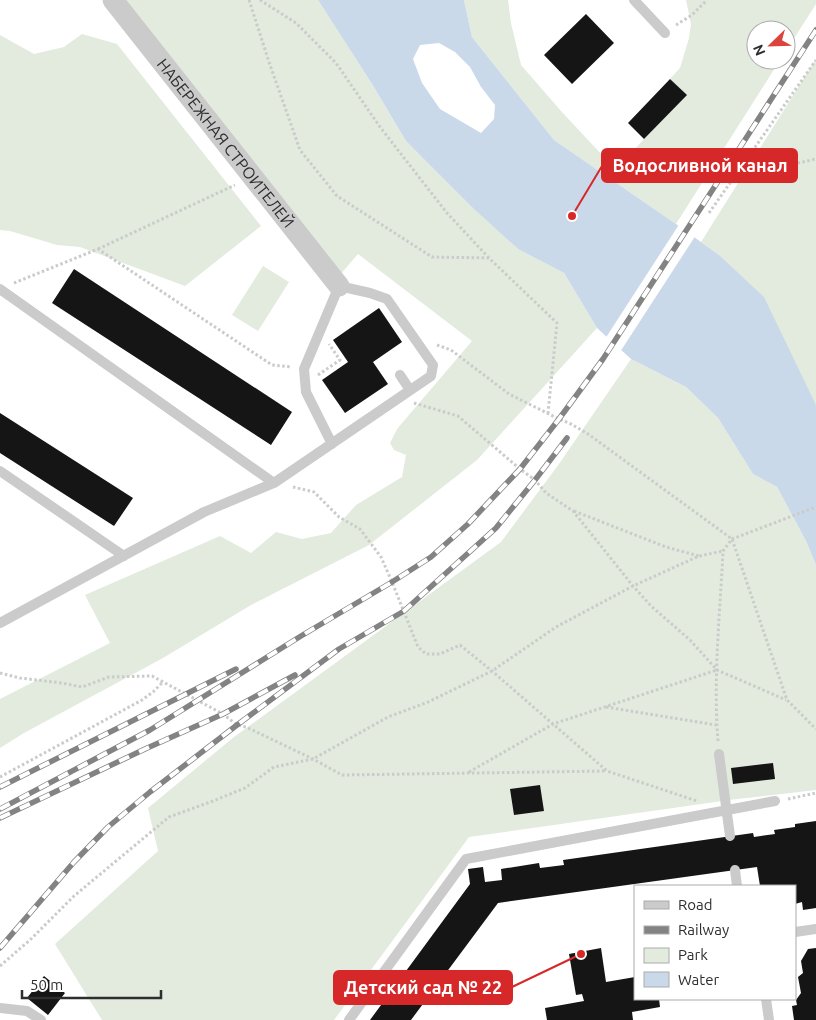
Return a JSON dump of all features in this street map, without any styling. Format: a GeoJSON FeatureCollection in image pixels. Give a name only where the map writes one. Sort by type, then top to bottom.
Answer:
{"type":"FeatureCollection","features":[{"type":"Feature","properties":{"kind":"street","name":"НАБЕРЕЖНАЯ СТРОИТЕЛЕЙ"},"geometry":{"type":"LineString","coordinates":[[113,0],[339,286]]}},
{"type":"Feature","properties":{"kind":"lane"},"geometry":{"type":"LineString","coordinates":[[634,0],[665,33]]}},
{"type":"Feature","properties":{"kind":"lane"},"geometry":{"type":"LineString","coordinates":[[0,623],[204,512],[274,483],[332,444],[431,376],[433,365],[387,299],[339,286],[304,369],[306,392],[332,444]]}},
{"type":"Feature","properties":{"kind":"lane"},"geometry":{"type":"LineString","coordinates":[[0,289],[274,483]]}},
{"type":"Feature","properties":{"kind":"lane"},"geometry":{"type":"LineString","coordinates":[[400,375],[410,390]]}},
{"type":"Feature","properties":{"kind":"lane"},"geometry":{"type":"LineString","coordinates":[[0,470],[124,556]]}},
{"type":"Feature","properties":{"kind":"lane"},"geometry":{"type":"LineString","coordinates":[[718,754],[730,836]]}},
{"type":"Feature","properties":{"kind":"lane"},"geometry":{"type":"LineString","coordinates":[[350,1020],[466,859],[775,801]]}},
{"type":"Feature","properties":{"kind":"lane"},"geometry":{"type":"LineString","coordinates":[[735,870],[737,885]]}},
{"type":"Feature","properties":{"kind":"lane"},"geometry":{"type":"LineString","coordinates":[[796,932],[816,929]]}},
{"type":"Feature","properties":{"kind":"lane"},"geometry":{"type":"LineString","coordinates":[[766,1000],[769,1020]]}},
{"type":"Feature","properties":{"kind":"lane"},"geometry":{"type":"LineString","coordinates":[[0,1008],[27,1010],[41,1020]]}},
{"type":"Feature","properties":{"kind":"path"},"geometry":{"type":"LineString","coordinates":[[249,0],[300,150],[336,196],[432,257],[489,258]]}},
{"type":"Feature","properties":{"kind":"path"},"geometry":{"type":"LineString","coordinates":[[260,0],[296,23],[336,63],[380,127],[447,213],[489,258],[557,324],[548,413]]}},
{"type":"Feature","properties":{"kind":"path"},"geometry":{"type":"LineString","coordinates":[[665,33],[692,15],[707,0]]}},
{"type":"Feature","properties":{"kind":"path"},"geometry":{"type":"LineString","coordinates":[[709,213],[816,60]]}},
{"type":"Feature","properties":{"kind":"path"},"geometry":{"type":"LineString","coordinates":[[734,177],[816,159]]}},
{"type":"Feature","properties":{"kind":"path"},"geometry":{"type":"LineString","coordinates":[[0,289],[98,249],[252,177]]}},
{"type":"Feature","properties":{"kind":"path"},"geometry":{"type":"LineString","coordinates":[[98,249],[272,365],[304,369]]}},
{"type":"Feature","properties":{"kind":"path"},"geometry":{"type":"LineString","coordinates":[[306,384],[340,360],[320,331]]}},
{"type":"Feature","properties":{"kind":"path"},"geometry":{"type":"LineString","coordinates":[[415,339],[451,350],[509,394],[588,434],[732,539],[787,700]]}},
{"type":"Feature","properties":{"kind":"path"},"geometry":{"type":"LineString","coordinates":[[397,399],[458,416],[535,480],[546,493],[573,511],[666,547],[699,556]]}},
{"type":"Feature","properties":{"kind":"path"},"geometry":{"type":"LineString","coordinates":[[274,483],[314,492],[339,517],[360,529],[381,558],[418,647],[426,654],[440,654],[460,645],[607,771]]}},
{"type":"Feature","properties":{"kind":"path"},"geometry":{"type":"LineString","coordinates":[[718,754],[716,726],[717,670],[723,551],[732,539],[816,507]]}},
{"type":"Feature","properties":{"kind":"path"},"geometry":{"type":"LineString","coordinates":[[573,511],[651,606],[690,640],[717,670],[787,700],[816,730]]}},
{"type":"Feature","properties":{"kind":"path"},"geometry":{"type":"LineString","coordinates":[[0,966],[31,939],[74,896],[169,817],[245,788],[274,767],[313,758],[388,717],[428,702],[492,671],[556,627],[633,586],[699,556],[723,551]]}},
{"type":"Feature","properties":{"kind":"path"},"geometry":{"type":"LineString","coordinates":[[468,773],[553,724],[717,670]]}},
{"type":"Feature","properties":{"kind":"path"},"geometry":{"type":"LineString","coordinates":[[0,672],[20,678],[82,687],[109,677],[152,676],[223,714],[237,725],[246,727],[313,758],[342,775],[607,771],[726,810]]}},
{"type":"Feature","properties":{"kind":"path"},"geometry":{"type":"LineString","coordinates":[[0,777],[142,700],[163,682]]}},
{"type":"Feature","properties":{"kind":"path"},"geometry":{"type":"LineString","coordinates":[[605,707],[716,726]]}},
{"type":"Feature","properties":{"kind":"path"},"geometry":{"type":"LineString","coordinates":[[775,801],[816,793]]}},
{"type":"Feature","properties":{"kind":"green space"},"geometry":{"type":"Polygon","coordinates":[[[122,0],[318,0],[406,141],[518,249],[564,273],[597,328],[477,460],[369,545],[251,605],[163,658],[24,733],[0,748],[0,699],[110,643],[85,595],[220,536],[251,553],[276,532],[302,539],[331,533],[356,505],[402,477],[406,455],[394,450],[390,443],[397,429],[472,341],[358,254],[339,276],[122,0]]]}},
{"type":"Feature","properties":{"kind":"green space"},"geometry":{"type":"Polygon","coordinates":[[[464,0],[508,0],[511,23],[521,65],[616,170],[686,95],[670,79],[680,68],[689,38],[691,24],[686,0],[816,0],[816,4],[796,35],[796,20],[746,20],[746,70],[774,70],[676,224],[554,140],[472,37],[464,0]]]}},
{"type":"Feature","properties":{"kind":"green space"},"geometry":{"type":"Polygon","coordinates":[[[82,34],[117,44],[261,226],[185,286],[80,247],[57,245],[10,231],[0,230],[0,35],[34,54],[64,47],[82,34]]]}},
{"type":"Feature","properties":{"kind":"green space"},"geometry":{"type":"Polygon","coordinates":[[[816,59],[816,405],[719,255],[701,242],[816,59]]]}},
{"type":"Feature","properties":{"kind":"green space"},"geometry":{"type":"Polygon","coordinates":[[[263,266],[289,282],[258,331],[232,315],[263,266]]]}},
{"type":"Feature","properties":{"kind":"green space"},"geometry":{"type":"Polygon","coordinates":[[[631,359],[686,387],[718,418],[753,474],[777,487],[806,541],[816,565],[816,790],[729,800],[469,837],[334,1020],[102,1020],[55,944],[158,851],[148,808],[234,737],[501,542],[559,464],[631,359]]]}},
{"type":"Feature","properties":{"kind":"water"},"geometry":{"type":"Polygon","coordinates":[[[318,0],[464,0],[472,37],[554,140],[719,255],[764,297],[816,405],[816,565],[806,541],[777,487],[753,474],[718,418],[686,387],[631,359],[597,328],[564,273],[518,249],[472,207],[406,141],[318,0]],[[439,43],[420,45],[413,59],[422,83],[440,109],[481,133],[494,119],[495,105],[481,87],[470,67],[455,52],[439,43]]]}},
{"type":"Feature","properties":{"kind":"pier"},"geometry":{"type":"Polygon","coordinates":[[[680,223],[696,235],[620,352],[605,339],[680,223]]]}},
{"type":"Feature","properties":{"kind":"building"},"geometry":{"type":"Polygon","coordinates":[[[586,14],[614,43],[572,84],[544,55],[586,14]]]}},
{"type":"Feature","properties":{"kind":"building"},"geometry":{"type":"Polygon","coordinates":[[[670,79],[687,95],[644,139],[628,123],[670,79]]]}},
{"type":"Feature","properties":{"kind":"building"},"geometry":{"type":"Polygon","coordinates":[[[74,269],[292,412],[271,445],[52,303],[74,269]]]}},
{"type":"Feature","properties":{"kind":"building"},"geometry":{"type":"Polygon","coordinates":[[[379,308],[402,342],[373,362],[388,384],[345,413],[322,380],[348,362],[333,340],[379,308]]]}},
{"type":"Feature","properties":{"kind":"building"},"geometry":{"type":"Polygon","coordinates":[[[0,413],[133,498],[114,526],[0,453],[0,413]]]}},
{"type":"Feature","properties":{"kind":"building"},"geometry":{"type":"Polygon","coordinates":[[[773,763],[775,779],[733,784],[731,768],[773,763]]]}},
{"type":"Feature","properties":{"kind":"building"},"geometry":{"type":"Polygon","coordinates":[[[540,785],[544,811],[514,815],[510,789],[540,785]]]}},
{"type":"Feature","properties":{"kind":"building"},"geometry":{"type":"Polygon","coordinates":[[[816,821],[816,908],[803,910],[802,902],[796,904],[796,885],[760,885],[757,867],[498,903],[411,1020],[370,1020],[470,884],[468,869],[483,867],[485,882],[502,880],[501,869],[539,863],[540,868],[564,865],[563,860],[753,833],[754,837],[775,834],[774,830],[795,827],[795,824],[816,821]]]}},
{"type":"Feature","properties":{"kind":"building"},"geometry":{"type":"Polygon","coordinates":[[[601,948],[606,982],[634,977],[634,1000],[659,1000],[660,1007],[632,1012],[633,1020],[547,1020],[545,1008],[584,1001],[582,994],[576,995],[569,954],[601,948]]]}},
{"type":"Feature","properties":{"kind":"building"},"geometry":{"type":"Polygon","coordinates":[[[816,948],[816,1020],[794,1020],[792,1006],[797,1005],[796,1000],[801,993],[798,977],[803,973],[801,961],[808,949],[816,948]]]}},
{"type":"Feature","properties":{"kind":"building"},"geometry":{"type":"Polygon","coordinates":[[[44,976],[65,993],[48,1015],[27,998],[44,976]]]}},
{"type":"Feature","properties":{"kind":"railway"},"geometry":{"type":"LineString","coordinates":[[0,809],[150,730],[431,557],[468,524],[520,469],[603,359],[816,30]]}},
{"type":"Feature","properties":{"kind":"railway"},"geometry":{"type":"LineString","coordinates":[[0,948],[74,862],[108,827],[150,792],[339,649],[404,611],[496,528],[567,438]]}},
{"type":"Feature","properties":{"kind":"railway"},"geometry":{"type":"LineString","coordinates":[[0,787],[236,669]]}},
{"type":"Feature","properties":{"kind":"railway"},"geometry":{"type":"LineString","coordinates":[[0,818],[223,714],[295,675]]}},
{"type":"Feature","properties":{"kind":"place","name":"Водосливной канал"},"geometry":{"type":"Point","coordinates":[572,216]}},
{"type":"Feature","properties":{"kind":"place","name":"Детский сад № 22"},"geometry":{"type":"Point","coordinates":[581,954]}}]}
